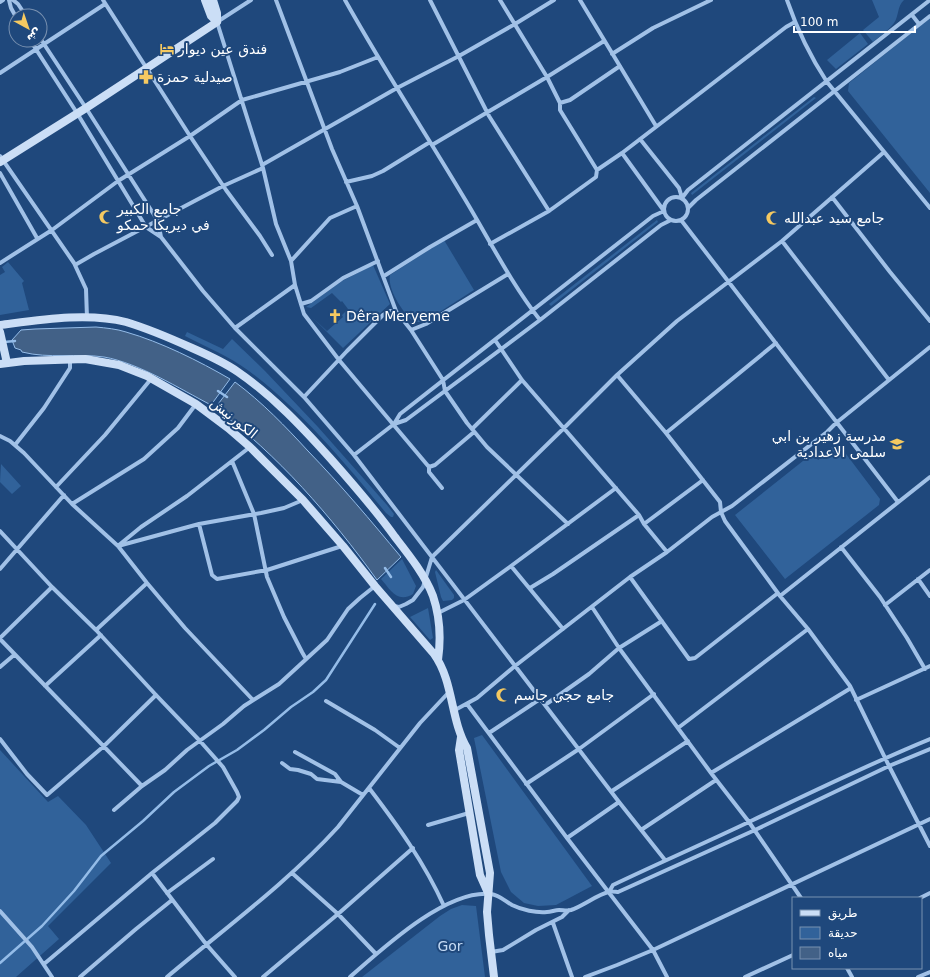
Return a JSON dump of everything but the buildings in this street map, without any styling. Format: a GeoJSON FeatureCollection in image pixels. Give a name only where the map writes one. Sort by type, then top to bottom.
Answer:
{"type":"FeatureCollection","features":[{"type":"Feature","properties":{"kind":"main road"},"geometry":{"type":"LineString","coordinates":[[205,0],[211,16],[217,22]]}},
{"type":"Feature","properties":{"kind":"main road"},"geometry":{"type":"LineString","coordinates":[[213,0],[217,13],[217,22]]}},
{"type":"Feature","properties":{"kind":"main road"},"geometry":{"type":"LineString","coordinates":[[1,160],[86,108],[217,22]]}},
{"type":"Feature","properties":{"kind":"main road"},"geometry":{"type":"LineString","coordinates":[[0,325],[46,320],[87,318],[108,319],[125,322],[155,332],[207,355],[238,372],[285,410],[385,522],[425,579],[433,596],[438,613],[440,636],[438,660],[450,691],[461,737],[468,748],[490,873],[488,894],[489,935],[494,977]]}},
{"type":"Feature","properties":{"kind":"main road"},"geometry":{"type":"LineString","coordinates":[[0,332],[4,361]]}},
{"type":"Feature","properties":{"kind":"main road","name":"الكورنيش"},"geometry":{"type":"LineString","coordinates":[[4,361],[85,359],[119,365],[151,379],[196,404],[250,447],[303,500],[438,660]]}},
{"type":"Feature","properties":{"kind":"main road"},"geometry":{"type":"LineString","coordinates":[[461,737],[459,750],[480,875],[488,894]]}},
{"type":"Feature","properties":{"kind":"street"},"geometry":{"type":"LineString","coordinates":[[13,0],[21,8]]}},
{"type":"Feature","properties":{"kind":"street"},"geometry":{"type":"LineString","coordinates":[[251,0],[217,22],[262,166],[276,224],[291,260],[295,285],[301,304],[307,318],[339,360],[429,467],[429,472],[442,488]]}},
{"type":"Feature","properties":{"kind":"street"},"geometry":{"type":"LineString","coordinates":[[276,0],[324,128],[357,206],[396,310],[411,330],[443,380],[445,391],[473,430],[487,447],[568,524]]}},
{"type":"Feature","properties":{"kind":"street"},"geometry":{"type":"LineString","coordinates":[[345,0],[378,58],[431,143],[508,274],[540,320]]}},
{"type":"Feature","properties":{"kind":"street"},"geometry":{"type":"LineString","coordinates":[[430,0],[487,112],[549,211]]}},
{"type":"Feature","properties":{"kind":"street"},"geometry":{"type":"LineString","coordinates":[[490,244],[549,211],[596,177],[597,170],[560,110],[560,103],[547,77],[500,0]]}},
{"type":"Feature","properties":{"kind":"street"},"geometry":{"type":"LineString","coordinates":[[75,265],[262,166],[324,128],[459,56],[554,0]]}},
{"type":"Feature","properties":{"kind":"street"},"geometry":{"type":"LineString","coordinates":[[580,0],[656,126]]}},
{"type":"Feature","properties":{"kind":"street"},"geometry":{"type":"LineString","coordinates":[[612,54],[652,28],[711,0]]}},
{"type":"Feature","properties":{"kind":"street"},"geometry":{"type":"LineString","coordinates":[[788,0],[795,22],[815,64],[827,82],[930,208]]}},
{"type":"Feature","properties":{"kind":"street"},"geometry":{"type":"LineString","coordinates":[[682,198],[688,190],[930,0]]}},
{"type":"Feature","properties":{"kind":"street"},"geometry":{"type":"LineString","coordinates":[[48,41],[104,2],[223,186],[260,236],[272,255]]}},
{"type":"Feature","properties":{"kind":"street"},"geometry":{"type":"LineString","coordinates":[[912,15],[919,24]]}},
{"type":"Feature","properties":{"kind":"street"},"geometry":{"type":"LineString","coordinates":[[688,208],[696,200],[930,16]]}},
{"type":"Feature","properties":{"kind":"street"},"geometry":{"type":"LineString","coordinates":[[597,170],[622,153],[795,22]]}},
{"type":"Feature","properties":{"kind":"street"},"geometry":{"type":"LineString","coordinates":[[346,182],[372,176],[383,171],[547,77],[604,41]]}},
{"type":"Feature","properties":{"kind":"street"},"geometry":{"type":"LineString","coordinates":[[47,48],[158,220],[161,237]]}},
{"type":"Feature","properties":{"kind":"street"},"geometry":{"type":"LineString","coordinates":[[0,73],[36,49],[77,113],[146,227],[161,237],[203,291],[235,328],[304,396],[354,455],[665,860]]}},
{"type":"Feature","properties":{"kind":"street"},"geometry":{"type":"LineString","coordinates":[[0,263],[37,238],[52,230],[118,181],[190,136],[242,100],[306,80],[340,72],[378,58]]}},
{"type":"Feature","properties":{"kind":"street"},"geometry":{"type":"LineString","coordinates":[[560,103],[570,100],[620,66]]}},
{"type":"Feature","properties":{"kind":"street"},"geometry":{"type":"LineString","coordinates":[[640,139],[680,188],[682,198]]}},
{"type":"Feature","properties":{"kind":"street"},"geometry":{"type":"LineString","coordinates":[[391,606],[398,607],[413,600],[423,587],[432,557],[617,375],[678,321],[782,241],[884,152]]}},
{"type":"Feature","properties":{"kind":"street"},"geometry":{"type":"LineString","coordinates":[[622,153],[664,211],[665,215],[671,220],[681,220],[686,216],[688,208],[686,200],[674,196],[667,200],[664,211]]}},
{"type":"Feature","properties":{"kind":"street"},"geometry":{"type":"LineString","coordinates":[[1,160],[52,230],[75,265],[86,289],[87,318]]}},
{"type":"Feature","properties":{"kind":"street"},"geometry":{"type":"LineString","coordinates":[[0,173],[37,238]]}},
{"type":"Feature","properties":{"kind":"street"},"geometry":{"type":"LineString","coordinates":[[832,197],[930,321]]}},
{"type":"Feature","properties":{"kind":"street"},"geometry":{"type":"LineString","coordinates":[[291,260],[330,218],[357,206]]}},
{"type":"Feature","properties":{"kind":"street"},"geometry":{"type":"LineString","coordinates":[[394,424],[400,414],[443,380],[653,216],[664,211]]}},
{"type":"Feature","properties":{"kind":"street"},"geometry":{"type":"LineString","coordinates":[[384,276],[477,220]]}},
{"type":"Feature","properties":{"kind":"street"},"geometry":{"type":"LineString","coordinates":[[354,455],[394,424],[406,420],[540,320],[660,226],[671,220]]}},
{"type":"Feature","properties":{"kind":"street"},"geometry":{"type":"LineString","coordinates":[[681,220],[898,502]]}},
{"type":"Feature","properties":{"kind":"street"},"geometry":{"type":"LineString","coordinates":[[782,241],[889,380]]}},
{"type":"Feature","properties":{"kind":"street"},"geometry":{"type":"LineString","coordinates":[[301,304],[311,301],[343,278],[378,261]]}},
{"type":"Feature","properties":{"kind":"street"},"geometry":{"type":"LineString","coordinates":[[411,330],[426,324],[508,274]]}},
{"type":"Feature","properties":{"kind":"street"},"geometry":{"type":"LineString","coordinates":[[235,328],[295,285]]}},
{"type":"Feature","properties":{"kind":"street"},"geometry":{"type":"LineString","coordinates":[[304,396],[383,315],[390,311],[396,310]]}},
{"type":"Feature","properties":{"kind":"street"},"geometry":{"type":"LineString","coordinates":[[495,340],[522,380],[639,515],[644,524],[667,552]]}},
{"type":"Feature","properties":{"kind":"street"},"geometry":{"type":"LineString","coordinates":[[666,433],[776,343]]}},
{"type":"Feature","properties":{"kind":"street"},"geometry":{"type":"LineString","coordinates":[[455,710],[467,704],[630,577],[667,552],[712,517],[732,506],[827,432],[836,423],[930,347]]}},
{"type":"Feature","properties":{"kind":"street"},"geometry":{"type":"LineString","coordinates":[[15,445],[44,408],[70,368],[70,360]]}},
{"type":"Feature","properties":{"kind":"street"},"geometry":{"type":"LineString","coordinates":[[617,375],[704,480],[720,502],[721,512],[725,521],[779,595],[808,629],[851,688],[930,846]]}},
{"type":"Feature","properties":{"kind":"street"},"geometry":{"type":"LineString","coordinates":[[56,486],[105,435],[151,379]]}},
{"type":"Feature","properties":{"kind":"street"},"geometry":{"type":"LineString","coordinates":[[429,467],[435,465],[473,430],[522,380]]}},
{"type":"Feature","properties":{"kind":"street"},"geometry":{"type":"LineString","coordinates":[[72,504],[144,459],[178,428],[196,404]]}},
{"type":"Feature","properties":{"kind":"street"},"geometry":{"type":"LineString","coordinates":[[0,436],[4,437],[15,445],[72,504],[118,546],[147,584],[185,628],[253,700]]}},
{"type":"Feature","properties":{"kind":"street"},"geometry":{"type":"LineString","coordinates":[[118,546],[141,527],[187,496],[250,447]]}},
{"type":"Feature","properties":{"kind":"street"},"geometry":{"type":"LineString","coordinates":[[232,462],[254,514],[267,570],[267,577],[284,617],[306,659]]}},
{"type":"Feature","properties":{"kind":"street"},"geometry":{"type":"LineString","coordinates":[[630,577],[689,659],[695,658],[779,595],[930,477]]}},
{"type":"Feature","properties":{"kind":"street"},"geometry":{"type":"LineString","coordinates":[[644,524],[704,480]]}},
{"type":"Feature","properties":{"kind":"street"},"geometry":{"type":"LineString","coordinates":[[438,613],[464,600],[616,488]]}},
{"type":"Feature","properties":{"kind":"street"},"geometry":{"type":"LineString","coordinates":[[0,569],[64,495]]}},
{"type":"Feature","properties":{"kind":"street"},"geometry":{"type":"LineString","coordinates":[[118,546],[199,524],[284,508],[303,500]]}},
{"type":"Feature","properties":{"kind":"street"},"geometry":{"type":"LineString","coordinates":[[530,588],[639,515]]}},
{"type":"Feature","properties":{"kind":"street"},"geometry":{"type":"LineString","coordinates":[[199,524],[212,575],[219,579],[267,570],[343,546]]}},
{"type":"Feature","properties":{"kind":"street"},"geometry":{"type":"LineString","coordinates":[[0,531],[52,587],[101,635],[200,741],[223,767],[239,797],[238,801],[215,822],[44,964]]}},
{"type":"Feature","properties":{"kind":"street"},"geometry":{"type":"LineString","coordinates":[[841,547],[885,605],[925,669]]}},
{"type":"Feature","properties":{"kind":"street"},"geometry":{"type":"LineString","coordinates":[[511,566],[563,629]]}},
{"type":"Feature","properties":{"kind":"street"},"geometry":{"type":"LineString","coordinates":[[885,605],[930,570]]}},
{"type":"Feature","properties":{"kind":"street"},"geometry":{"type":"LineString","coordinates":[[918,579],[930,596]]}},
{"type":"Feature","properties":{"kind":"street"},"geometry":{"type":"LineString","coordinates":[[96,630],[147,584]]}},
{"type":"Feature","properties":{"kind":"street"},"geometry":{"type":"LineString","coordinates":[[114,810],[187,750],[223,724],[244,706],[279,684],[327,640],[348,609],[374,586]]}},
{"type":"Feature","properties":{"kind":"street"},"geometry":{"type":"LineString","coordinates":[[52,587],[0,638],[14,655],[142,786]]}},
{"type":"Feature","properties":{"kind":"street"},"geometry":{"type":"LineString","coordinates":[[592,607],[619,648],[716,780],[755,830],[800,897]]}},
{"type":"Feature","properties":{"kind":"street"},"geometry":{"type":"LineString","coordinates":[[545,705],[589,674],[619,648],[662,621]]}},
{"type":"Feature","properties":{"kind":"street"},"geometry":{"type":"LineString","coordinates":[[678,728],[808,629]]}},
{"type":"Feature","properties":{"kind":"street"},"geometry":{"type":"LineString","coordinates":[[45,686],[101,635]]}},
{"type":"Feature","properties":{"kind":"street"},"geometry":{"type":"LineString","coordinates":[[0,667],[14,655]]}},
{"type":"Feature","properties":{"kind":"street"},"geometry":{"type":"LineString","coordinates":[[856,700],[930,666]]}},
{"type":"Feature","properties":{"kind":"street"},"geometry":{"type":"LineString","coordinates":[[711,773],[851,688]]}},
{"type":"Feature","properties":{"kind":"street"},"geometry":{"type":"LineString","coordinates":[[167,977],[292,873],[329,837],[400,748],[450,691]]}},
{"type":"Feature","properties":{"kind":"street"},"geometry":{"type":"LineString","coordinates":[[526,784],[579,749],[654,694]]}},
{"type":"Feature","properties":{"kind":"street"},"geometry":{"type":"LineString","coordinates":[[0,739],[27,774],[47,795],[104,746],[156,695]]}},
{"type":"Feature","properties":{"kind":"street"},"geometry":{"type":"LineString","coordinates":[[489,733],[540,699]]}},
{"type":"Feature","properties":{"kind":"street"},"geometry":{"type":"LineString","coordinates":[[326,701],[374,730],[400,748]]}},
{"type":"Feature","properties":{"kind":"street"},"geometry":{"type":"LineString","coordinates":[[467,704],[653,950],[667,977]]}},
{"type":"Feature","properties":{"kind":"street"},"geometry":{"type":"LineString","coordinates":[[609,892],[613,885],[665,860],[930,738]]}},
{"type":"Feature","properties":{"kind":"street"},"geometry":{"type":"LineString","coordinates":[[612,791],[688,742]]}},
{"type":"Feature","properties":{"kind":"street"},"geometry":{"type":"LineString","coordinates":[[350,977],[376,954],[416,924],[444,906],[467,896],[493,894],[517,907],[541,912],[569,910],[609,892],[618,892],[755,830],[889,766],[930,749]]}},
{"type":"Feature","properties":{"kind":"street"},"geometry":{"type":"LineString","coordinates":[[295,752],[335,774],[341,782],[363,795]]}},
{"type":"Feature","properties":{"kind":"street"},"geometry":{"type":"LineString","coordinates":[[282,763],[290,769],[311,774],[317,779],[341,782]]}},
{"type":"Feature","properties":{"kind":"street"},"geometry":{"type":"LineString","coordinates":[[641,830],[716,780]]}},
{"type":"Feature","properties":{"kind":"street"},"geometry":{"type":"LineString","coordinates":[[369,788],[413,848],[434,884],[444,906]]}},
{"type":"Feature","properties":{"kind":"street"},"geometry":{"type":"LineString","coordinates":[[567,838],[620,802]]}},
{"type":"Feature","properties":{"kind":"street"},"geometry":{"type":"LineString","coordinates":[[428,825],[470,813]]}},
{"type":"Feature","properties":{"kind":"street"},"geometry":{"type":"LineString","coordinates":[[585,977],[653,950],[930,819]]}},
{"type":"Feature","properties":{"kind":"street"},"geometry":{"type":"LineString","coordinates":[[263,977],[413,848]]}},
{"type":"Feature","properties":{"kind":"street"},"geometry":{"type":"LineString","coordinates":[[166,893],[213,859]]}},
{"type":"Feature","properties":{"kind":"street"},"geometry":{"type":"LineString","coordinates":[[152,873],[206,944],[235,977]]}},
{"type":"Feature","properties":{"kind":"street"},"geometry":{"type":"LineString","coordinates":[[292,873],[338,914],[376,954]]}},
{"type":"Feature","properties":{"kind":"street"},"geometry":{"type":"LineString","coordinates":[[80,977],[172,900]]}},
{"type":"Feature","properties":{"kind":"street"},"geometry":{"type":"LineString","coordinates":[[0,910],[32,948],[52,977]]}},
{"type":"Feature","properties":{"kind":"street"},"geometry":{"type":"LineString","coordinates":[[491,952],[503,950],[536,930],[562,918],[569,910]]}},
{"type":"Feature","properties":{"kind":"street"},"geometry":{"type":"LineString","coordinates":[[553,922],[572,977]]}},
{"type":"Feature","properties":{"kind":"street"},"geometry":{"type":"LineString","coordinates":[[745,977],[792,955]]}},
{"type":"Feature","properties":{"kind":"street"},"geometry":{"type":"LineString","coordinates":[[918,977],[930,972]]}},
{"type":"Feature","properties":{"kind":"green space"},"geometry":{"type":"Polygon","coordinates":[[[872,0],[904,0],[900,5],[894,23],[887,31],[873,42],[863,30],[879,17],[872,0]]]}},
{"type":"Feature","properties":{"kind":"green space"},"geometry":{"type":"Polygon","coordinates":[[[930,18],[930,193],[848,91],[849,83],[930,18]]]}},
{"type":"Feature","properties":{"kind":"green space"},"geometry":{"type":"Polygon","coordinates":[[[860,33],[868,44],[836,69],[827,60],[860,33]]]}},
{"type":"Feature","properties":{"kind":"green space"},"geometry":{"type":"Polygon","coordinates":[[[814,97],[816,98],[692,195],[691,193],[814,97]]]}},
{"type":"Feature","properties":{"kind":"green space"},"geometry":{"type":"Polygon","coordinates":[[[657,220],[658,222],[551,306],[549,304],[657,220]]]}},
{"type":"Feature","properties":{"kind":"green space"},"geometry":{"type":"Polygon","coordinates":[[[444,240],[474,290],[424,322],[414,322],[405,313],[393,294],[390,275],[444,240]]]}},
{"type":"Feature","properties":{"kind":"green space"},"geometry":{"type":"Polygon","coordinates":[[[8,262],[24,281],[22,283],[29,310],[0,315],[0,275],[5,272],[2,267],[8,262]]]}},
{"type":"Feature","properties":{"kind":"green space"},"geometry":{"type":"Polygon","coordinates":[[[373,265],[390,304],[343,348],[313,318],[327,331],[343,317],[342,315],[348,309],[342,301],[341,302],[332,293],[311,308],[306,307],[342,281],[373,265]]]}},
{"type":"Feature","properties":{"kind":"green space"},"geometry":{"type":"Polygon","coordinates":[[[187,332],[223,349],[232,339],[265,371],[318,427],[387,505],[394,514],[393,517],[386,513],[322,438],[286,402],[249,371],[225,356],[185,336],[187,332]]]}},
{"type":"Feature","properties":{"kind":"green space"},"geometry":{"type":"Polygon","coordinates":[[[837,442],[880,499],[879,505],[785,579],[735,515],[813,453],[818,460],[832,449],[831,448],[837,442]]]}},
{"type":"Feature","properties":{"kind":"green space"},"geometry":{"type":"Polygon","coordinates":[[[1,464],[21,486],[12,494],[0,482],[1,464]]]}},
{"type":"Feature","properties":{"kind":"green space"},"geometry":{"type":"Polygon","coordinates":[[[402,559],[416,586],[413,594],[407,597],[394,594],[381,579],[402,559]]]}},
{"type":"Feature","properties":{"kind":"green space"},"geometry":{"type":"Polygon","coordinates":[[[436,570],[454,595],[452,600],[443,601],[435,572],[436,570]]]}},
{"type":"Feature","properties":{"kind":"green space"},"geometry":{"type":"Polygon","coordinates":[[[428,608],[433,638],[430,640],[410,617],[428,608]]]}},
{"type":"Feature","properties":{"kind":"green space"},"geometry":{"type":"Polygon","coordinates":[[[482,735],[592,886],[556,905],[538,906],[524,903],[511,892],[501,872],[474,738],[482,735]]]}},
{"type":"Feature","properties":{"kind":"green space"},"geometry":{"type":"Polygon","coordinates":[[[0,750],[48,802],[58,796],[86,825],[111,863],[48,926],[59,939],[16,977],[0,977],[0,750]]]}},
{"type":"Feature","properties":{"kind":"green space","name":"Gor"},"geometry":{"type":"Polygon","coordinates":[[[462,905],[476,906],[485,977],[362,977],[440,916],[451,909],[462,905]]]}},
{"type":"Feature","properties":{"kind":"water"},"geometry":{"type":"Polygon","coordinates":[[[96,327],[123,331],[153,341],[206,365],[230,379],[211,405],[159,377],[117,360],[94,356],[53,356],[32,354],[22,352],[21,350],[15,348],[12,340],[21,330],[96,327]]]}},
{"type":"Feature","properties":{"kind":"water"},"geometry":{"type":"Polygon","coordinates":[[[235,382],[264,406],[291,433],[344,490],[401,557],[377,580],[322,510],[282,466],[238,426],[215,408],[235,382]]]}},
{"type":"Feature","properties":{"kind":"waterway"},"geometry":{"type":"LineString","coordinates":[[4,342],[15,341]]}},
{"type":"Feature","properties":{"kind":"waterway"},"geometry":{"type":"LineString","coordinates":[[218,391],[227,397]]}},
{"type":"Feature","properties":{"kind":"waterway"},"geometry":{"type":"LineString","coordinates":[[385,568],[391,577]]}},
{"type":"Feature","properties":{"kind":"waterway"},"geometry":{"type":"LineString","coordinates":[[0,963],[42,926],[74,891],[101,856],[143,821],[174,792],[209,766],[237,750],[291,707],[313,692],[326,680],[375,604]]}},
{"type":"Feature","properties":{"kind":"place","name":"فندق عين ديوار"},"geometry":{"type":"Point","coordinates":[167,49]}},
{"type":"Feature","properties":{"kind":"place","name":"صيدلية حمزة"},"geometry":{"type":"Point","coordinates":[146,77]}},
{"type":"Feature","properties":{"kind":"place","name":"جامع الكبير في ديريكا حمكو"},"geometry":{"type":"Point","coordinates":[106,217]}},
{"type":"Feature","properties":{"kind":"place","name":"جامع سيد عبدالله"},"geometry":{"type":"Point","coordinates":[773,218]}},
{"type":"Feature","properties":{"kind":"place","name":"Dêra Meryeme"},"geometry":{"type":"Point","coordinates":[335,316]}},
{"type":"Feature","properties":{"kind":"place","name":"مدرسة زهير بن ابي سلمى الاعدادية"},"geometry":{"type":"Point","coordinates":[897,444]}},
{"type":"Feature","properties":{"kind":"place","name":"جامع حجي جاسم"},"geometry":{"type":"Point","coordinates":[503,695]}}]}
